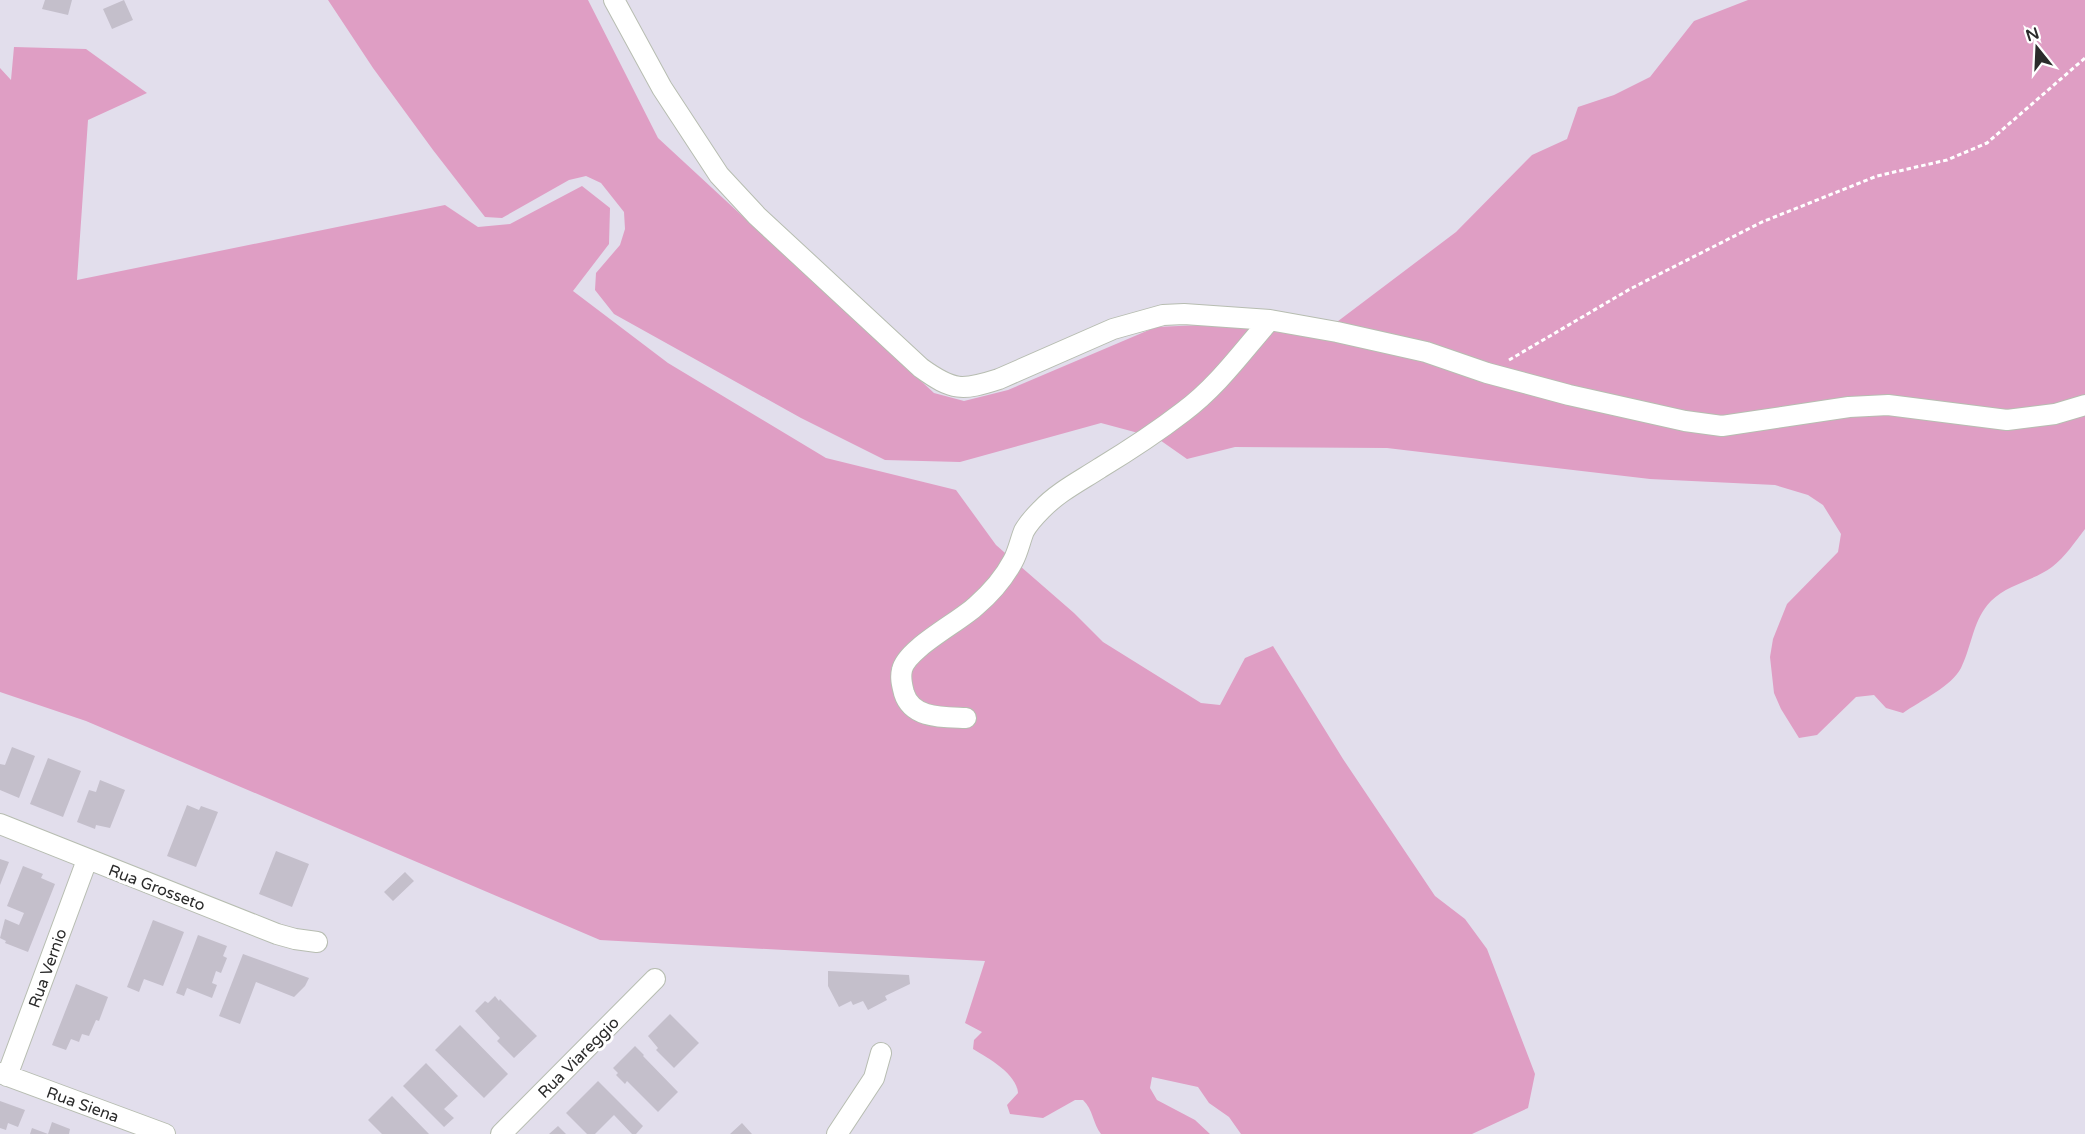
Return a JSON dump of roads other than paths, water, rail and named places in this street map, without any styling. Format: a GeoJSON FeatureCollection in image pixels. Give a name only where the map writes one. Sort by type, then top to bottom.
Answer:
{"type":"FeatureCollection","features":[{"type":"Feature","properties":{"kind":"street"},"geometry":{"type":"LineString","coordinates":[[614,0],[662,88],[719,175],[757,216],[921,368],[943,383],[964,388],[981,385],[1113,329],[1163,315],[1184,314],[1270,320],[1337,332],[1426,352],[1487,373],[1569,395],[1685,421],[1722,426],[1849,407],[1888,405],[2007,420],[2055,414],[2085,405]]}},
{"type":"Feature","properties":{"kind":"street"},"geometry":{"type":"LineString","coordinates":[[966,718],[938,717],[915,710],[907,701],[903,690],[901,679],[905,662],[916,649],[952,626],[996,587],[1014,560],[1025,529],[1042,509],[1068,488],[1182,413],[1207,392],[1270,320]]}},
{"type":"Feature","properties":{"kind":"street","name":"Rua Grosseto"},"geometry":{"type":"LineString","coordinates":[[0,824],[277,934],[317,942]]}},
{"type":"Feature","properties":{"kind":"street","name":"Rua Vernio"},"geometry":{"type":"LineString","coordinates":[[4,1075],[87,860]]}},
{"type":"Feature","properties":{"kind":"street","name":"Rua Viareggio"},"geometry":{"type":"LineString","coordinates":[[501,1134],[655,980]]}},
{"type":"Feature","properties":{"kind":"street"},"geometry":{"type":"LineString","coordinates":[[837,1134],[874,1078],[881,1053]]}},
{"type":"Feature","properties":{"kind":"street","name":"Rua Siena"},"geometry":{"type":"LineString","coordinates":[[4,1075],[165,1134]]}}]}
